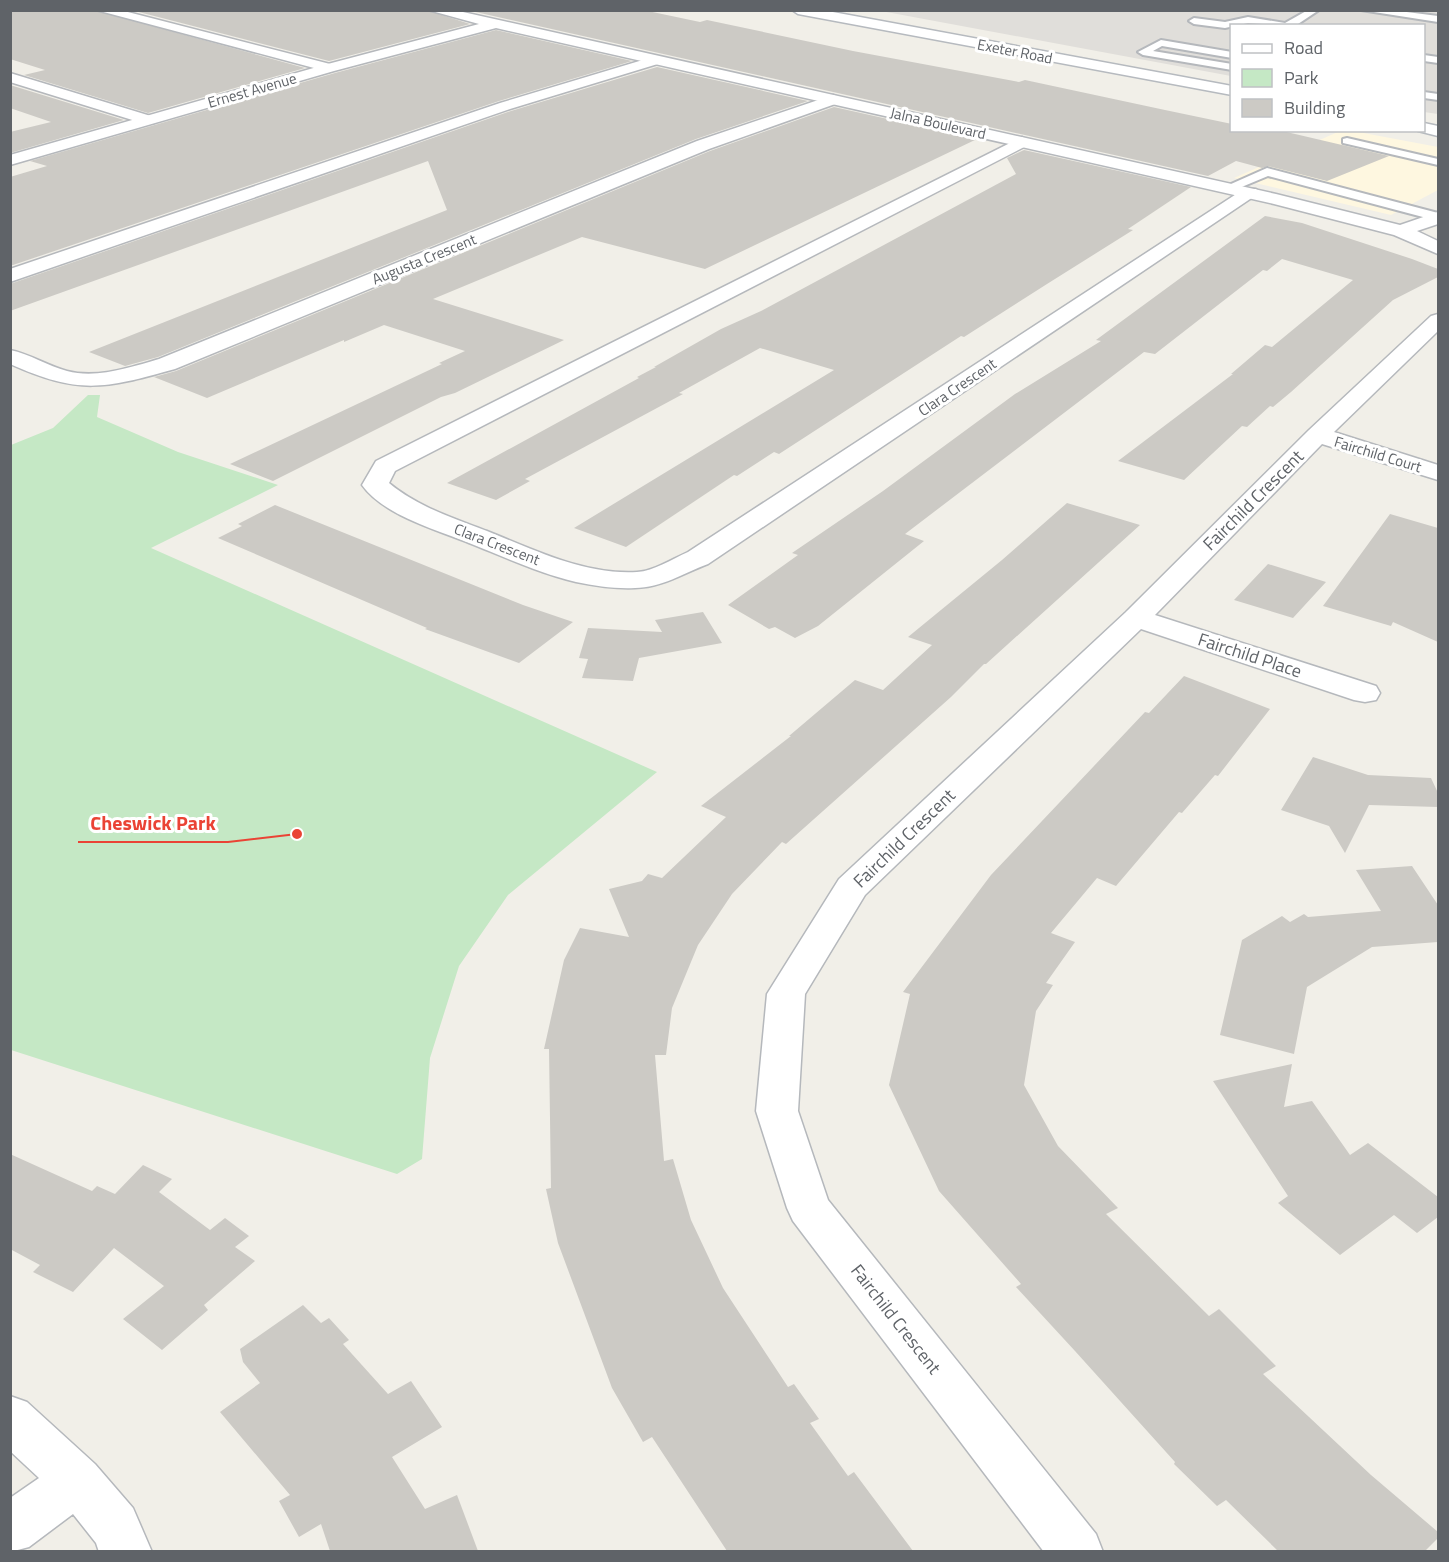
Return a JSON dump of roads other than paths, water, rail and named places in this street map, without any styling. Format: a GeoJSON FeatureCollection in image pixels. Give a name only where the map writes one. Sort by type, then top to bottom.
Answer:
{"type":"FeatureCollection","features":[{"type":"Feature","properties":{"kind":"street"},"geometry":{"type":"LineString","coordinates":[[102,10],[329,68]]}},
{"type":"Feature","properties":{"kind":"street","name":"Jalna Boulevard"},"geometry":{"type":"LineString","coordinates":[[434,10],[1239,191],[1401,231],[1438,248]]}},
{"type":"Feature","properties":{"kind":"street","name":"Exeter Road"},"geometry":{"type":"LineString","coordinates":[[798,10],[1230,91]]}},
{"type":"Feature","properties":{"kind":"street","name":"Ernest Avenue"},"geometry":{"type":"LineString","coordinates":[[10,160],[329,68],[495,24]]}},
{"type":"Feature","properties":{"kind":"street"},"geometry":{"type":"LineString","coordinates":[[10,276],[505,106],[656,60]]}},
{"type":"Feature","properties":{"kind":"street"},"geometry":{"type":"LineString","coordinates":[[10,77],[148,120]]}},
{"type":"Feature","properties":{"kind":"street","name":"Augusta Crescent"},"geometry":{"type":"LineString","coordinates":[[10,356],[46,371],[79,380],[123,377],[167,364],[703,145],[833,100]]}},
{"type":"Feature","properties":{"kind":"street","name":"Clara Crescent"},"geometry":{"type":"LineString","coordinates":[[1022,142],[385,466],[375,484],[388,497],[410,510],[538,561],[594,578],[640,580],[698,558],[1239,191]]}},
{"type":"Feature","properties":{"kind":"street"},"geometry":{"type":"LineString","coordinates":[[1401,231],[1438,218]]}},
{"type":"Feature","properties":{"kind":"street","name":"Fairchild Crescent"},"geometry":{"type":"LineString","coordinates":[[1077,1551],[809,1208],[777,1111],[780,1046],[786,994],[852,887],[1136,618],[1318,435],[1438,320]]}},
{"type":"Feature","properties":{"kind":"street","name":"Fairchild Court"},"geometry":{"type":"LineString","coordinates":[[1318,435],[1438,473]]}},
{"type":"Feature","properties":{"kind":"street","name":"Fairchild Place"},"geometry":{"type":"LineString","coordinates":[[1136,618],[1365,693]]}},
{"type":"Feature","properties":{"kind":"street"},"geometry":{"type":"LineString","coordinates":[[10,1419],[77,1481],[115,1526],[126,1551]]}},
{"type":"Feature","properties":{"kind":"street"},"geometry":{"type":"LineString","coordinates":[[10,1529],[77,1481]]}},
{"type":"Feature","properties":{"kind":"lane"},"geometry":{"type":"LineString","coordinates":[[1233,24],[1248,20],[1267,10]]}},
{"type":"Feature","properties":{"kind":"lane"},"geometry":{"type":"LineString","coordinates":[[1290,24],[1315,10]]}},
{"type":"Feature","properties":{"kind":"lane"},"geometry":{"type":"LineString","coordinates":[[1364,10],[1438,19]]}},
{"type":"Feature","properties":{"kind":"lane"},"geometry":{"type":"LineString","coordinates":[[1364,10],[1368,17],[1397,24]]}},
{"type":"Feature","properties":{"kind":"lane"},"geometry":{"type":"LineString","coordinates":[[1428,18],[1438,12]]}},
{"type":"Feature","properties":{"kind":"lane"},"geometry":{"type":"LineString","coordinates":[[1209,14],[1194,21],[1225,26],[1230,25]]}},
{"type":"Feature","properties":{"kind":"lane"},"geometry":{"type":"LineString","coordinates":[[1248,20],[1273,24]]}},
{"type":"Feature","properties":{"kind":"lane"},"geometry":{"type":"LineString","coordinates":[[1230,55],[1161,43],[1143,52],[1230,67]]}},
{"type":"Feature","properties":{"kind":"lane"},"geometry":{"type":"LineString","coordinates":[[1199,85],[1230,68]]}},
{"type":"Feature","properties":{"kind":"lane"},"geometry":{"type":"LineString","coordinates":[[1347,141],[1438,162]]}},
{"type":"Feature","properties":{"kind":"lane"},"geometry":{"type":"LineString","coordinates":[[1239,191],[1268,172],[1438,218]]}},
{"type":"Feature","properties":{"kind":"place","name":"Cheswick Park"},"geometry":{"type":"Point","coordinates":[297,834]}}]}
